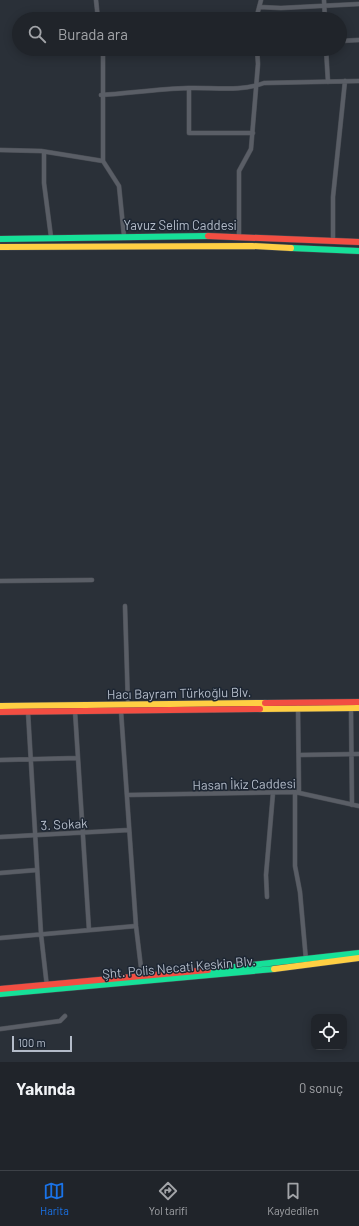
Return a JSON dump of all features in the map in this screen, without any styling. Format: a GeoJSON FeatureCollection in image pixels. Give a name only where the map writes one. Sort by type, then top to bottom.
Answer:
{"type":"FeatureCollection","features":[{"type":"Feature","properties":{"kind":"street"},"geometry":{"type":"LineString","coordinates":[[96,0],[97,12]]}},
{"type":"Feature","properties":{"kind":"street"},"geometry":{"type":"LineString","coordinates":[[258,12],[261,0]]}},
{"type":"Feature","properties":{"kind":"street"},"geometry":{"type":"LineString","coordinates":[[324,0],[324,12]]}},
{"type":"Feature","properties":{"kind":"street"},"geometry":{"type":"LineString","coordinates":[[259,7],[359,4]]}},
{"type":"Feature","properties":{"kind":"street"},"geometry":{"type":"LineString","coordinates":[[347,41],[359,40]]}},
{"type":"Feature","properties":{"kind":"street"},"geometry":{"type":"LineString","coordinates":[[104,56],[101,95],[103,111],[103,161],[119,186],[124,246]]}},
{"type":"Feature","properties":{"kind":"street"},"geometry":{"type":"LineString","coordinates":[[239,236],[239,171],[251,149],[257,56]]}},
{"type":"Feature","properties":{"kind":"street"},"geometry":{"type":"LineString","coordinates":[[326,56],[328,82]]}},
{"type":"Feature","properties":{"kind":"street"},"geometry":{"type":"LineString","coordinates":[[333,241],[333,197],[345,81]]}},
{"type":"Feature","properties":{"kind":"street"},"geometry":{"type":"LineString","coordinates":[[101,95],[189,88],[222,90],[256,86],[264,83],[359,81]]}},
{"type":"Feature","properties":{"kind":"street"},"geometry":{"type":"LineString","coordinates":[[189,88],[189,133],[252,133]]}},
{"type":"Feature","properties":{"kind":"street"},"geometry":{"type":"LineString","coordinates":[[0,150],[44,152],[103,161]]}},
{"type":"Feature","properties":{"kind":"street"},"geometry":{"type":"LineString","coordinates":[[44,152],[44,183],[51,237]]}},
{"type":"Feature","properties":{"kind":"street","name":"Yavuz Selim Caddesi"},"geometry":{"type":"LineString","coordinates":[[0,238],[239,236],[359,242]]}},
{"type":"Feature","properties":{"kind":"street","name":"Yavuz Selim Caddesi"},"geometry":{"type":"LineString","coordinates":[[0,247],[252,246],[359,251]]}},
{"type":"Feature","properties":{"kind":"street"},"geometry":{"type":"LineString","coordinates":[[0,581],[92,580]]}},
{"type":"Feature","properties":{"kind":"street"},"geometry":{"type":"LineString","coordinates":[[125,606],[127,795],[136,926],[142,976]]}},
{"type":"Feature","properties":{"kind":"street","name":"Hacı Bayram Türkoğlu Blv."},"geometry":{"type":"LineString","coordinates":[[0,712],[298,706],[359,702]]}},
{"type":"Feature","properties":{"kind":"street","name":"Hacı Bayram Türkoğlu Blv."},"geometry":{"type":"LineString","coordinates":[[0,706],[126,709]]}},
{"type":"Feature","properties":{"kind":"street"},"geometry":{"type":"LineString","coordinates":[[298,706],[299,755],[295,866],[300,892],[306,960]]}},
{"type":"Feature","properties":{"kind":"street","name":"Hacı Bayram Türkoğlu Blv."},"geometry":{"type":"LineString","coordinates":[[298,706],[359,708]]}},
{"type":"Feature","properties":{"kind":"street"},"geometry":{"type":"LineString","coordinates":[[351,708],[352,805]]}},
{"type":"Feature","properties":{"kind":"street"},"geometry":{"type":"LineString","coordinates":[[75,711],[89,930]]}},
{"type":"Feature","properties":{"kind":"street"},"geometry":{"type":"LineString","coordinates":[[28,712],[32,759],[41,934],[47,987]]}},
{"type":"Feature","properties":{"kind":"street"},"geometry":{"type":"LineString","coordinates":[[299,755],[359,754]]}},
{"type":"Feature","properties":{"kind":"street"},"geometry":{"type":"LineString","coordinates":[[0,760],[78,758]]}},
{"type":"Feature","properties":{"kind":"street","name":"Hasan İkiz Caddesi"},"geometry":{"type":"LineString","coordinates":[[127,795],[297,792],[359,806]]}},
{"type":"Feature","properties":{"kind":"street"},"geometry":{"type":"LineString","coordinates":[[267,897],[266,875],[273,793]]}},
{"type":"Feature","properties":{"kind":"street","name":"3. Sokak"},"geometry":{"type":"LineString","coordinates":[[0,837],[129,830]]}},
{"type":"Feature","properties":{"kind":"street"},"geometry":{"type":"LineString","coordinates":[[0,873],[37,870]]}},
{"type":"Feature","properties":{"kind":"street"},"geometry":{"type":"LineString","coordinates":[[0,938],[136,926]]}},
{"type":"Feature","properties":{"kind":"street","name":"Şht. Polis Necati Keskin Blv."},"geometry":{"type":"LineString","coordinates":[[0,994],[142,976],[306,960],[359,953]]}},
{"type":"Feature","properties":{"kind":"street","name":"Şht. Polis Necati Keskin Blv."},"geometry":{"type":"LineString","coordinates":[[0,989],[47,987],[279,969],[359,958]]}},
{"type":"Feature","properties":{"kind":"street"},"geometry":{"type":"LineString","coordinates":[[0,1029],[60,1021],[65,1016]]}},
{"type":"Feature","properties":{"kind":"traffic: fast"},"geometry":{"type":"LineString","coordinates":[[0,239],[208,236]]}},
{"type":"Feature","properties":{"kind":"traffic: fast"},"geometry":{"type":"LineString","coordinates":[[291,248],[359,251]]}},
{"type":"Feature","properties":{"kind":"traffic: fast"},"geometry":{"type":"LineString","coordinates":[[208,970],[359,953]]}},
{"type":"Feature","properties":{"kind":"traffic: fast"},"geometry":{"type":"LineString","coordinates":[[0,994],[274,969]]}},
{"type":"Feature","properties":{"kind":"traffic: slow"},"geometry":{"type":"LineString","coordinates":[[0,247],[252,246],[291,248]]}},
{"type":"Feature","properties":{"kind":"traffic: slow"},"geometry":{"type":"LineString","coordinates":[[0,706],[265,703]]}},
{"type":"Feature","properties":{"kind":"traffic: slow"},"geometry":{"type":"LineString","coordinates":[[260,709],[359,708]]}},
{"type":"Feature","properties":{"kind":"traffic: slow"},"geometry":{"type":"LineString","coordinates":[[274,969],[359,958]]}},
{"type":"Feature","properties":{"kind":"traffic: jam"},"geometry":{"type":"LineString","coordinates":[[208,236],[359,242]]}},
{"type":"Feature","properties":{"kind":"traffic: jam"},"geometry":{"type":"LineString","coordinates":[[265,703],[359,702]]}},
{"type":"Feature","properties":{"kind":"traffic: jam"},"geometry":{"type":"LineString","coordinates":[[0,712],[260,709]]}},
{"type":"Feature","properties":{"kind":"traffic: jam"},"geometry":{"type":"LineString","coordinates":[[0,989],[208,970]]}}]}
